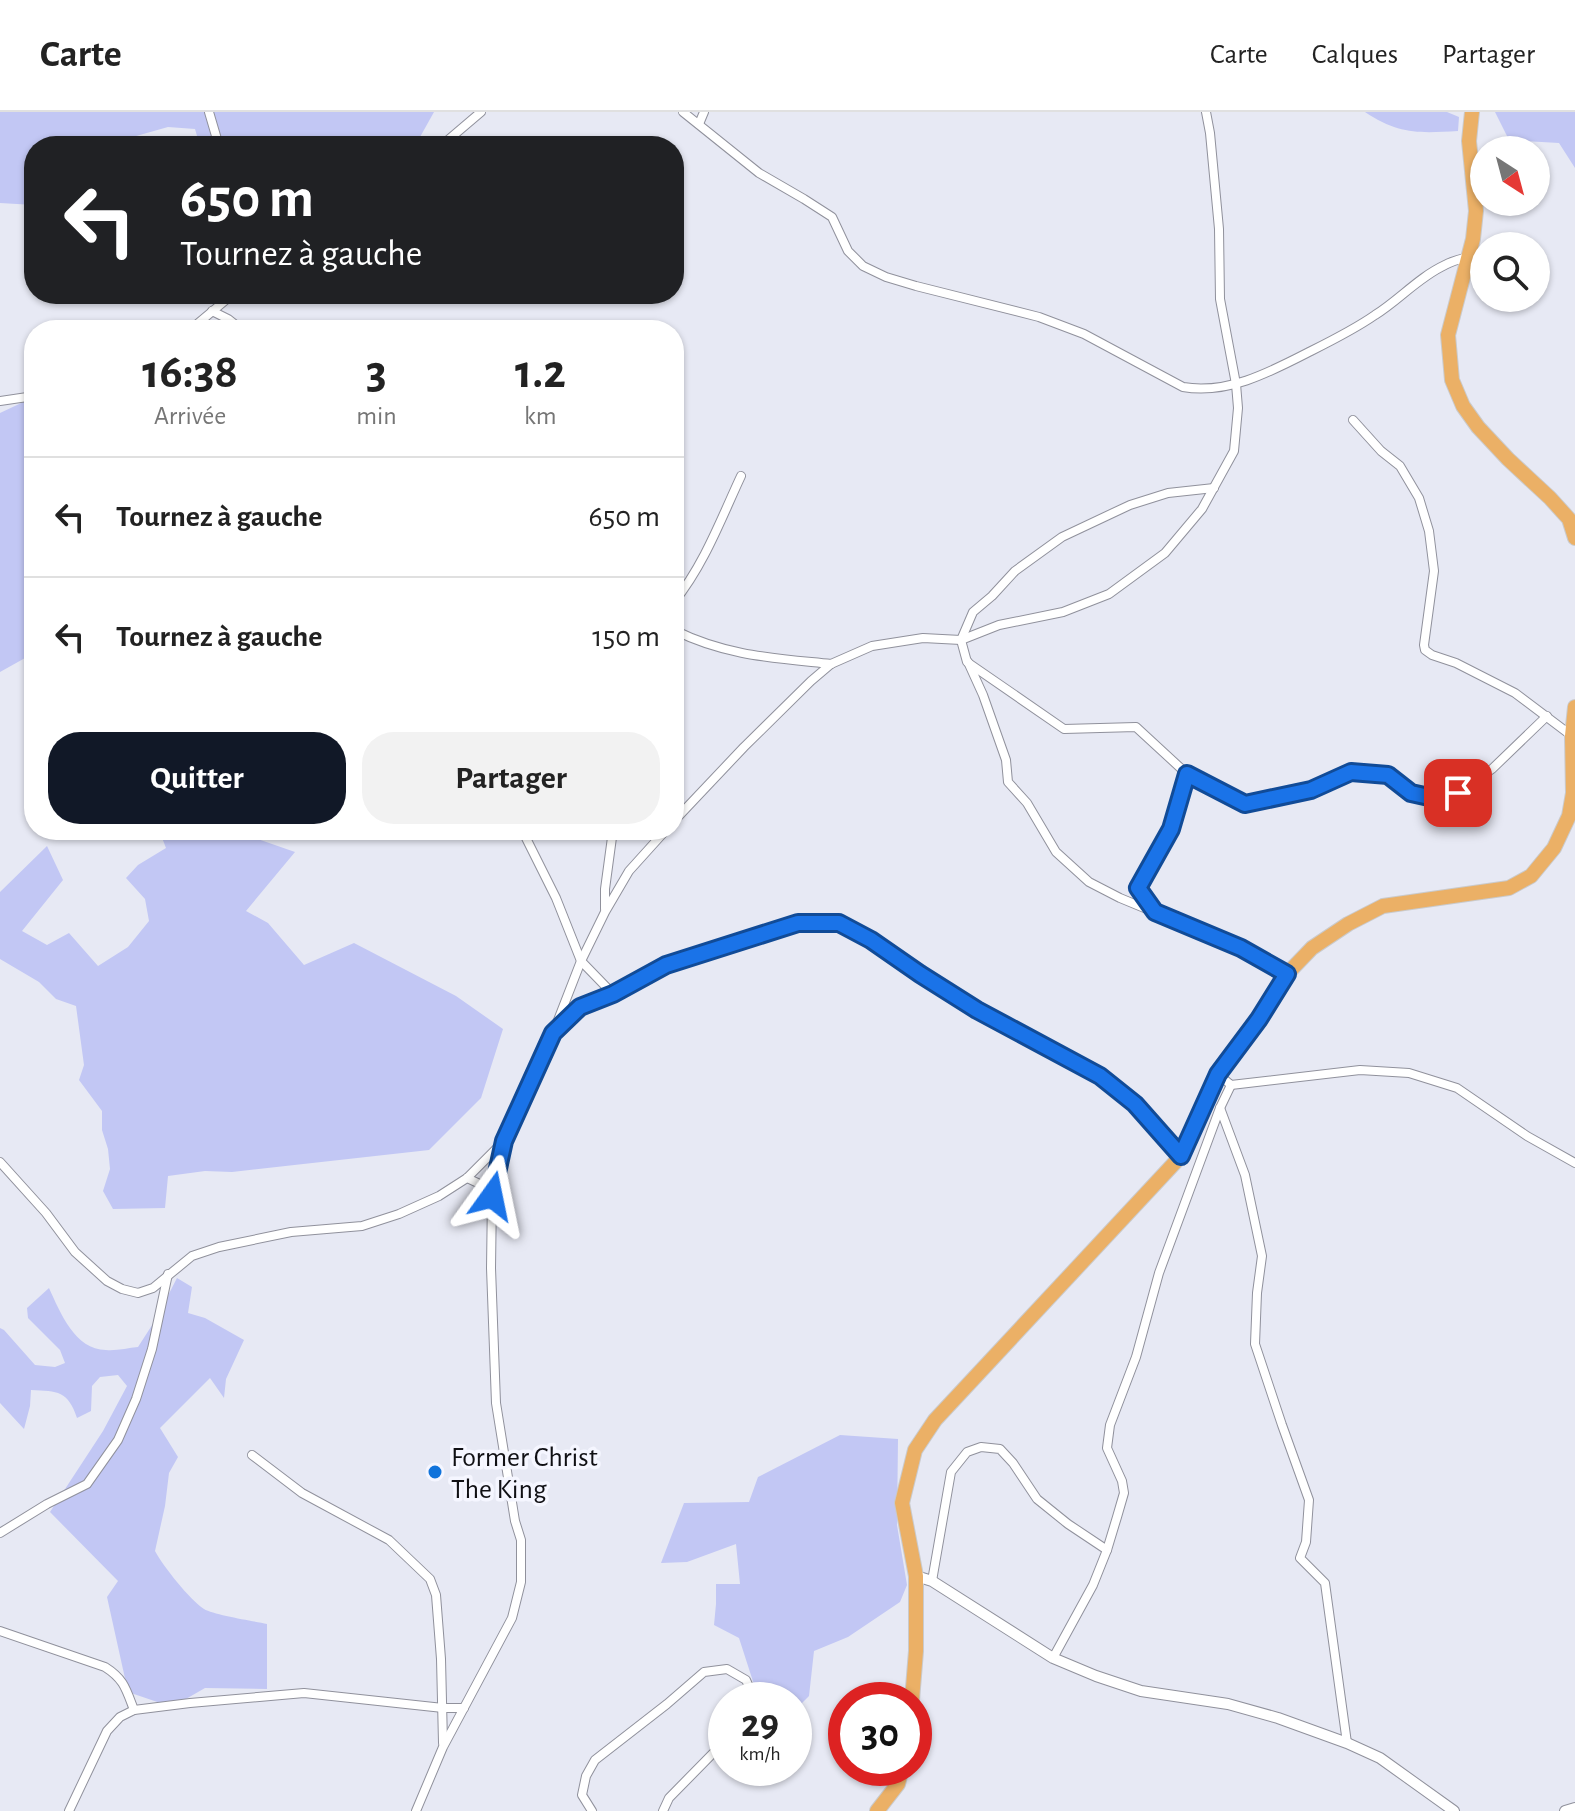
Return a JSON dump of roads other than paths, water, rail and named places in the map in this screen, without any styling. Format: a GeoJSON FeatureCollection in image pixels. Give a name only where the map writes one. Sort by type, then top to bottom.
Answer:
{"type":"FeatureCollection","features":[{"type":"Feature","properties":{"kind":"highway"},"geometry":{"type":"LineString","coordinates":[[1472,112],[1469,141],[1476,211],[1473,239],[1448,335],[1452,380],[1463,406],[1478,427],[1569,519],[1575,538]]}},
{"type":"Feature","properties":{"kind":"highway"},"geometry":{"type":"LineString","coordinates":[[913,1682],[916,1576],[902,1503],[915,1450],[935,1420],[1181,1156],[1218,1074],[1259,1019],[1287,974],[1312,948],[1383,906],[1509,888],[1531,876],[1554,848],[1569,816],[1573,793],[1575,707]]}},
{"type":"Feature","properties":{"kind":"highway"},"geometry":{"type":"LineString","coordinates":[[877,1811],[896,1786]]}},
{"type":"Feature","properties":{"kind":"street"},"geometry":{"type":"LineString","coordinates":[[209,112],[216,136]]}},
{"type":"Feature","properties":{"kind":"street"},"geometry":{"type":"LineString","coordinates":[[453,136],[481,112]]}},
{"type":"Feature","properties":{"kind":"street"},"geometry":{"type":"LineString","coordinates":[[683,112],[759,173],[832,217],[848,251],[863,266],[901,281],[1039,317],[1106,345],[1183,387],[1194,389],[1236,384],[1258,377],[1345,334],[1376,315],[1425,276],[1446,264],[1468,257]]}},
{"type":"Feature","properties":{"kind":"street"},"geometry":{"type":"LineString","coordinates":[[699,124],[704,112]]}},
{"type":"Feature","properties":{"kind":"street"},"geometry":{"type":"LineString","coordinates":[[684,810],[744,747],[831,664],[872,646],[923,638],[961,640],[999,625],[1063,612],[1109,594],[1165,553],[1202,509],[1234,451],[1238,408],[1220,299],[1219,229],[1206,112]]}},
{"type":"Feature","properties":{"kind":"street"},"geometry":{"type":"LineString","coordinates":[[202,320],[220,304]]}},
{"type":"Feature","properties":{"kind":"street"},"geometry":{"type":"LineString","coordinates":[[212,311],[229,320]]}},
{"type":"Feature","properties":{"kind":"street"},"geometry":{"type":"LineString","coordinates":[[0,401],[24,397]]}},
{"type":"Feature","properties":{"kind":"street"},"geometry":{"type":"LineString","coordinates":[[1353,420],[1381,451],[1400,466],[1419,498],[1429,531],[1434,571],[1425,650],[1515,693],[1572,736]]}},
{"type":"Feature","properties":{"kind":"street"},"geometry":{"type":"LineString","coordinates":[[684,589],[708,548],[741,476]]}},
{"type":"Feature","properties":{"kind":"street"},"geometry":{"type":"LineString","coordinates":[[1214,488],[1168,493],[1130,505],[1062,537],[1015,571],[973,612],[961,640],[1006,760],[1008,782],[1027,803],[1056,852],[1089,882],[1241,948],[1287,974]]}},
{"type":"Feature","properties":{"kind":"street"},"geometry":{"type":"LineString","coordinates":[[684,635],[735,653],[831,664]]}},
{"type":"Feature","properties":{"kind":"street"},"geometry":{"type":"LineString","coordinates":[[967,662],[1064,729],[1136,727],[1187,774],[1245,804],[1311,790],[1351,772],[1388,775],[1411,793],[1438,799],[1458,793],[1492,769],[1547,716]]}},
{"type":"Feature","properties":{"kind":"street"},"geometry":{"type":"LineString","coordinates":[[1155,912],[1138,888],[1171,829],[1187,774]]}},
{"type":"Feature","properties":{"kind":"street"},"geometry":{"type":"LineString","coordinates":[[527,840],[556,898],[581,961],[613,994]]}},
{"type":"Feature","properties":{"kind":"street"},"geometry":{"type":"LineString","coordinates":[[605,912],[612,840]]}},
{"type":"Feature","properties":{"kind":"street"},"geometry":{"type":"LineString","coordinates":[[416,1811],[443,1747],[512,1618],[521,1582],[521,1540],[515,1521],[496,1403],[492,1196],[504,1141],[605,912],[629,871],[657,840]]}},
{"type":"Feature","properties":{"kind":"street"},"geometry":{"type":"LineString","coordinates":[[553,1033],[580,1007],[613,994],[666,965],[798,923],[839,923],[871,940],[977,1010],[1100,1076],[1135,1104],[1181,1156]]}},
{"type":"Feature","properties":{"kind":"street"},"geometry":{"type":"LineString","coordinates":[[1218,1074],[1231,1085],[1360,1070],[1409,1073],[1457,1088],[1527,1136],[1575,1163]]}},
{"type":"Feature","properties":{"kind":"street"},"geometry":{"type":"LineString","coordinates":[[1053,1658],[1093,1585],[1107,1550],[1124,1493],[1107,1448],[1110,1425],[1136,1357],[1159,1273],[1231,1085]]}},
{"type":"Feature","properties":{"kind":"street"},"geometry":{"type":"LineString","coordinates":[[1220,1108],[1245,1175],[1262,1256],[1255,1344],[1309,1500],[1306,1542],[1300,1558],[1325,1583],[1347,1743]]}},
{"type":"Feature","properties":{"kind":"street"},"geometry":{"type":"LineString","coordinates":[[0,1162],[46,1213],[75,1252],[107,1281],[138,1293],[153,1288],[192,1256],[219,1247],[291,1232],[362,1226],[412,1208],[467,1178],[504,1141]]}},
{"type":"Feature","properties":{"kind":"street"},"geometry":{"type":"LineString","coordinates":[[467,1178],[482,1185],[492,1196]]}},
{"type":"Feature","properties":{"kind":"street"},"geometry":{"type":"LineString","coordinates":[[0,1533],[87,1484],[118,1440],[136,1399],[152,1349],[168,1274]]}},
{"type":"Feature","properties":{"kind":"street"},"geometry":{"type":"LineString","coordinates":[[932,1581],[951,1472],[967,1452],[981,1447],[1000,1449],[1037,1499],[1107,1550]]}},
{"type":"Feature","properties":{"kind":"street"},"geometry":{"type":"LineString","coordinates":[[252,1455],[302,1493],[389,1540],[430,1579],[436,1595],[443,1747]]}},
{"type":"Feature","properties":{"kind":"street"},"geometry":{"type":"LineString","coordinates":[[916,1576],[932,1581],[1053,1658],[1141,1691],[1228,1704],[1347,1743],[1380,1758],[1454,1811]]}},
{"type":"Feature","properties":{"kind":"street"},"geometry":{"type":"LineString","coordinates":[[0,1631],[105,1667],[118,1675],[125,1685],[134,1710]]}},
{"type":"Feature","properties":{"kind":"street"},"geometry":{"type":"LineString","coordinates":[[592,1811],[582,1795],[586,1776],[595,1760],[704,1672],[727,1669],[747,1682]]}},
{"type":"Feature","properties":{"kind":"street"},"geometry":{"type":"LineString","coordinates":[[69,1811],[107,1731],[120,1717],[134,1710],[304,1693],[464,1708]]}},
{"type":"Feature","properties":{"kind":"street"},"geometry":{"type":"LineString","coordinates":[[663,1811],[669,1798],[708,1758]]}},
{"type":"Feature","properties":{"kind":"street"},"geometry":{"type":"LineString","coordinates":[[1565,1811],[1575,1808]]}},
{"type":"Feature","properties":{"kind":"place","name":"Former Christ The King"},"geometry":{"type":"Point","coordinates":[435,1472]}}]}
